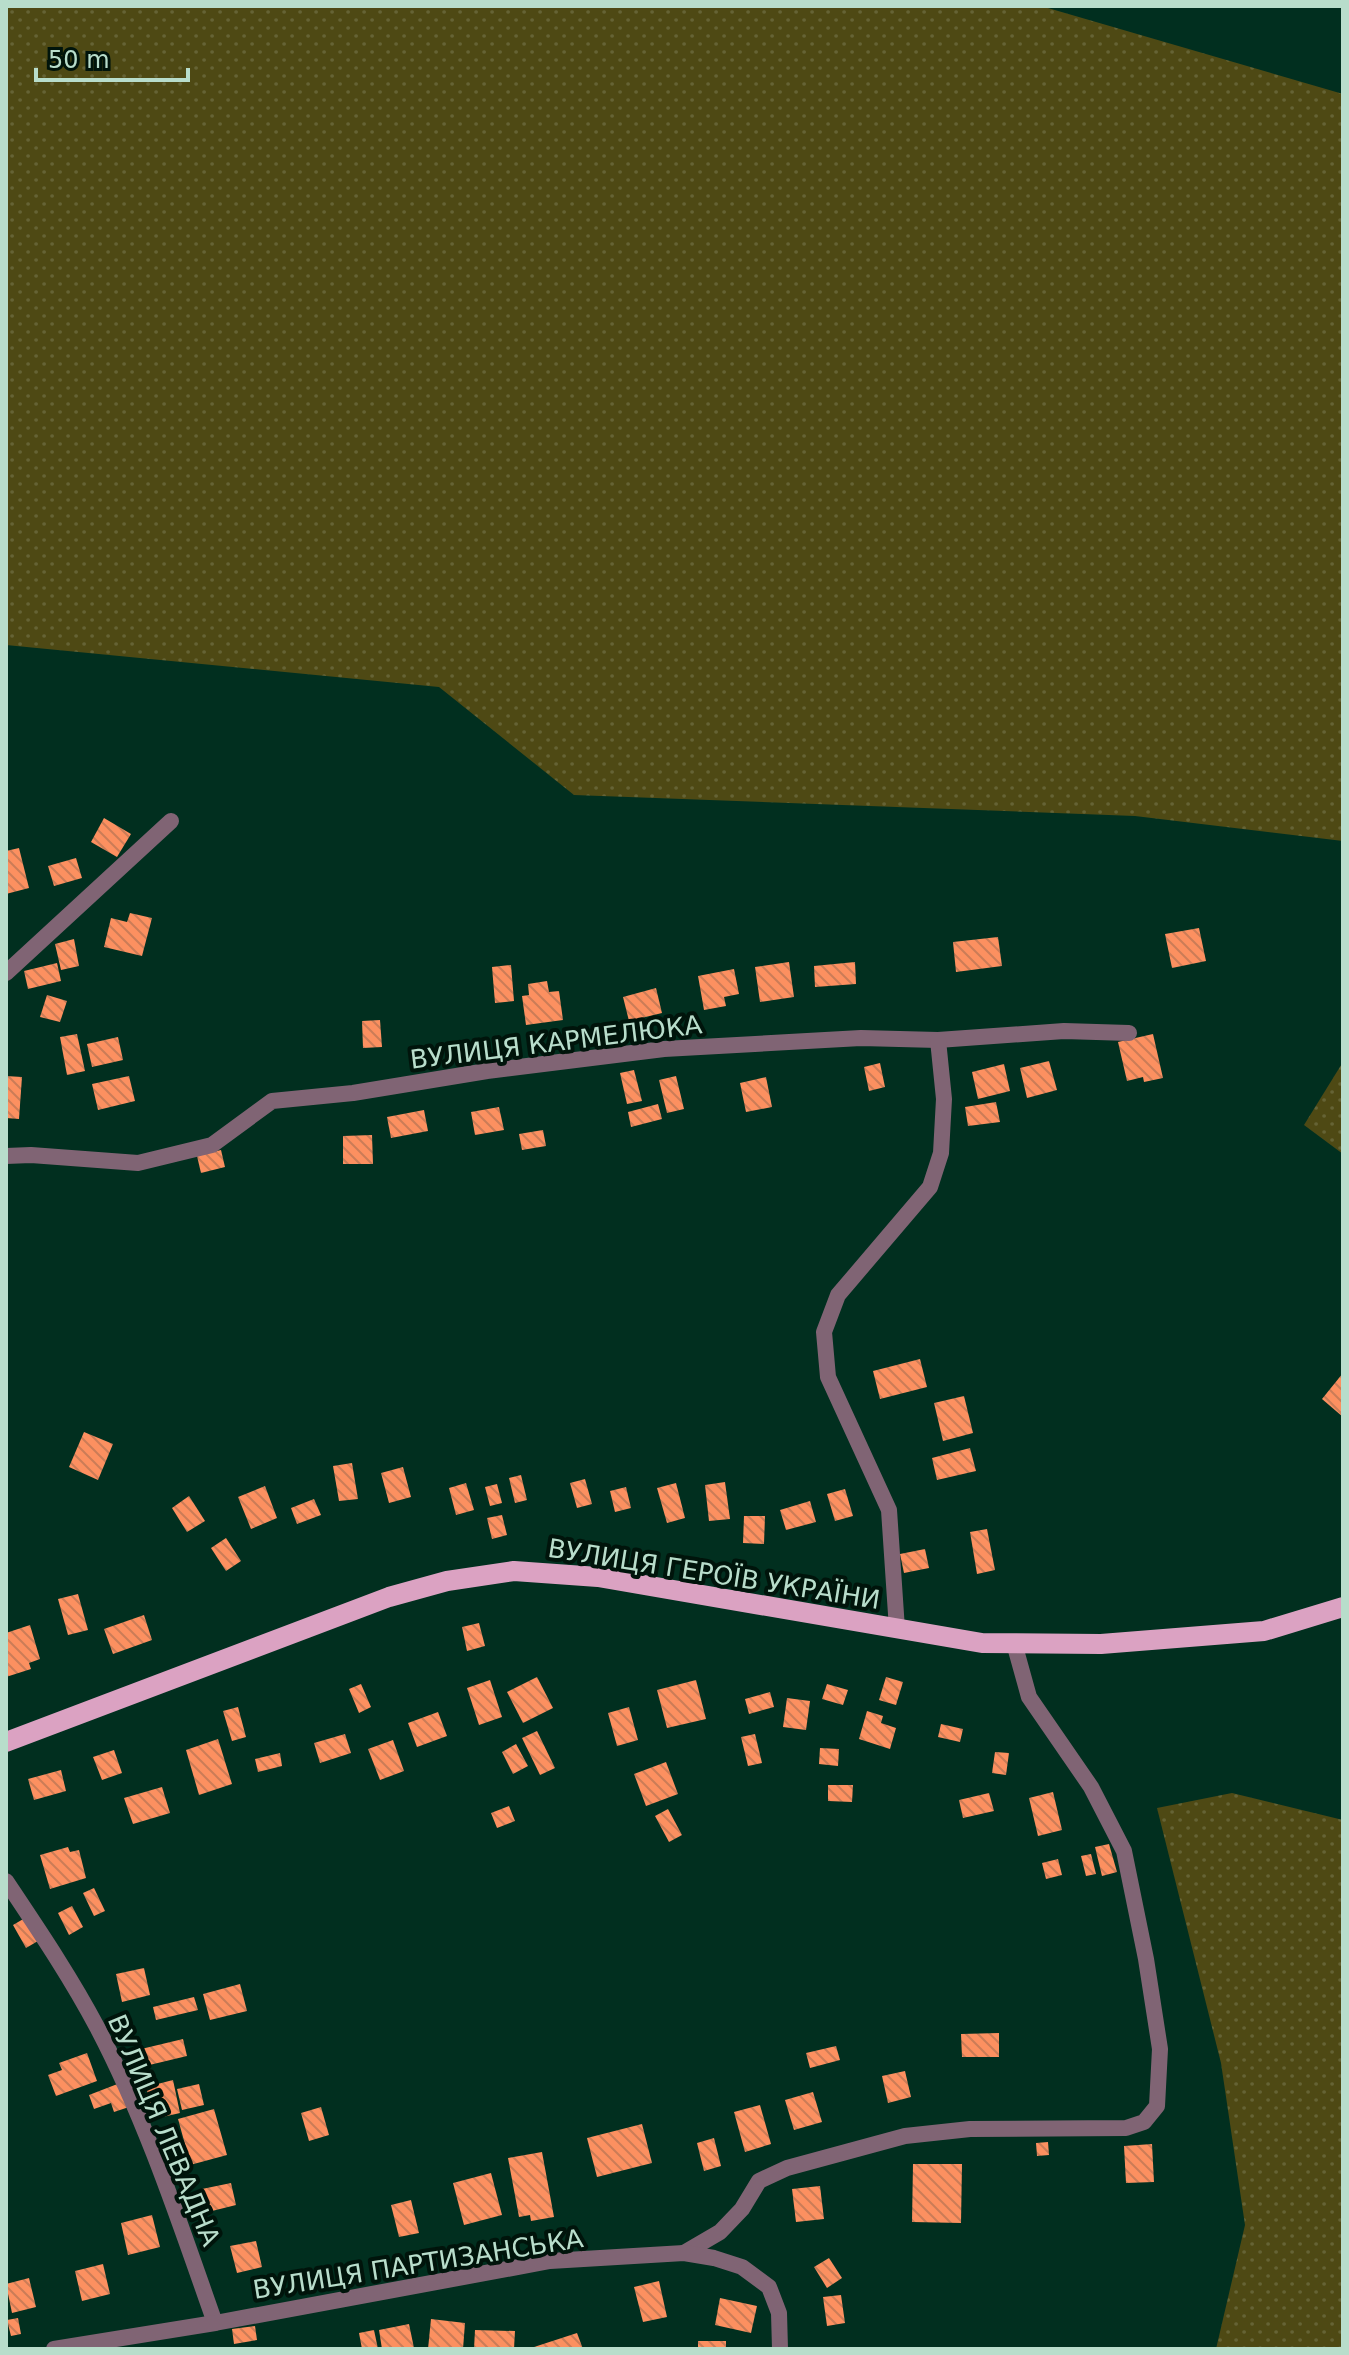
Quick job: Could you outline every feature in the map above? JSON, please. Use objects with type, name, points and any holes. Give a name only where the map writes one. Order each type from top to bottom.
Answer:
[{"type":"main road","name":"ВУЛИЦЯ ГЕРОЇВ УКРАЇНИ","points":[[6,1742],[389,1597],[447,1581],[514,1571],[598,1577],[982,1643],[1101,1644],[1264,1631],[1343,1607]]},
{"type":"street","points":[[6,973],[171,821]]},
{"type":"street","name":"ВУЛИЦЯ КАРМЕЛЮКА","points":[[6,1156],[138,1163],[212,1145],[272,1101],[353,1093],[487,1071],[664,1049],[861,1038],[938,1040],[1064,1031],[1129,1033]]},
{"type":"street","points":[[897,1629],[889,1510],[828,1377],[824,1332],[838,1295],[930,1187],[941,1153],[944,1099],[938,1040]]},
{"type":"street","points":[[684,2253],[720,2232],[742,2209],[759,2181],[787,2168],[905,2136],[970,2129],[1126,2128],[1144,2122],[1157,2106],[1160,2049],[1124,1851],[1091,1787],[1029,1697],[1014,1643]]},
{"type":"street","name":"ВУЛИЦЯ ЛЕВАДНА","points":[[6,1881],[56,1955],[98,2028],[139,2119],[215,2323]]},
{"type":"street","name":"ВУЛИЦЯ ПАРТИЗАНСЬКА","points":[[54,2349],[215,2323],[550,2261],[684,2253],[742,2267],[769,2287],[779,2313],[780,2349]]},
{"type":"shaded area","points":[[6,6],[1041,6],[1343,94],[1343,841],[1135,816],[574,795],[439,687],[6,645]]},
{"type":"shaded area","points":[[1343,1062],[1343,1154],[1304,1125]]},
{"type":"shaded area","points":[[1232,1793],[1343,1820],[1343,2349],[1216,2349],[1245,2225],[1221,2063],[1157,1808]]},
{"type":"building","points":[[104,818],[131,834],[117,857],[91,842]]},
{"type":"building","points":[[19,848],[29,888],[6,894],[6,851]]},
{"type":"building","points":[[76,858],[82,878],[54,886],[48,866]]},
{"type":"building","points":[[130,913],[152,918],[142,956],[104,947],[111,918],[127,922]]},
{"type":"building","points":[[1199,928],[1206,961],[1172,968],[1165,934]]},
{"type":"building","points":[[998,937],[1002,966],[956,972],[953,942]]},
{"type":"building","points":[[74,939],[79,966],[61,970],[55,944]]},
{"type":"building","points":[[789,962],[794,997],[760,1002],[755,967]]},
{"type":"building","points":[[855,962],[856,984],[815,987],[814,966]]},
{"type":"building","points":[[57,963],[61,981],[28,989],[24,971]]},
{"type":"building","points":[[511,965],[514,1001],[495,1003],[492,967]]},
{"type":"building","points":[[734,969],[739,994],[724,997],[726,1006],[704,1010],[698,976]]},
{"type":"building","points":[[547,981],[549,992],[559,991],[563,1020],[526,1025],[522,996],[529,995],[528,984]]},
{"type":"building","points":[[656,988],[662,1013],[629,1021],[623,997]]},
{"type":"building","points":[[47,995],[67,1001],[60,1022],[40,1017]]},
{"type":"building","points":[[380,1020],[382,1047],[363,1048],[362,1021]]},
{"type":"building","points":[[77,1034],[85,1071],[67,1075],[60,1037]]},
{"type":"building","points":[[1153,1034],[1163,1078],[1144,1082],[1143,1077],[1127,1081],[1118,1042]]},
{"type":"building","points":[[118,1037],[123,1060],[92,1067],[87,1044]]},
{"type":"building","points":[[1049,1061],[1057,1090],[1027,1098],[1020,1068]]},
{"type":"building","points":[[880,1063],[885,1087],[869,1091],[864,1067]]},
{"type":"building","points":[[1004,1064],[1010,1091],[978,1099],[972,1072]]},
{"type":"building","points":[[634,1070],[642,1101],[627,1104],[620,1073]]},
{"type":"building","points":[[6,1076],[22,1077],[19,1119],[6,1118]]},
{"type":"building","points":[[129,1076],[135,1101],[98,1110],[92,1084]]},
{"type":"building","points":[[676,1076],[684,1109],[667,1113],[659,1080]]},
{"type":"building","points":[[766,1077],[772,1107],[746,1112],[740,1083]]},
{"type":"building","points":[[996,1102],[1000,1122],[968,1126],[965,1107]]},
{"type":"building","points":[[658,1104],[662,1119],[631,1127],[628,1112]]},
{"type":"building","points":[[499,1107],[504,1130],[475,1135],[471,1112]]},
{"type":"building","points":[[424,1110],[428,1131],[391,1138],[387,1117]]},
{"type":"building","points":[[543,1130],[546,1146],[522,1150],[519,1134]]},
{"type":"building","points":[[372,1135],[373,1164],[343,1164],[343,1136]]},
{"type":"building","points":[[221,1150],[225,1167],[201,1173],[197,1156]]},
{"type":"building","points":[[920,1359],[927,1387],[880,1399],[873,1371]]},
{"type":"building","points":[[1343,1373],[1343,1417],[1322,1399]]},
{"type":"building","points":[[964,1396],[973,1433],[943,1441],[934,1403]]},
{"type":"building","points":[[84,1432],[113,1444],[98,1480],[69,1467]]},
{"type":"building","points":[[970,1448],[976,1471],[937,1480],[932,1458]]},
{"type":"building","points":[[352,1463],[358,1499],[339,1501],[333,1466]]},
{"type":"building","points":[[403,1467],[411,1497],[389,1503],[381,1473]]},
{"type":"building","points":[[521,1475],[527,1500],[515,1503],[509,1478]]},
{"type":"building","points":[[585,1479],[592,1504],[577,1508],[570,1483]]},
{"type":"building","points":[[725,1482],[730,1519],[709,1521],[705,1485]]},
{"type":"building","points":[[466,1483],[474,1510],[456,1515],[449,1488]]},
{"type":"building","points":[[676,1483],[685,1518],[667,1523],[657,1488]]},
{"type":"building","points":[[497,1484],[502,1503],[490,1506],[485,1487]]},
{"type":"building","points":[[265,1486],[277,1518],[251,1529],[238,1497]]},
{"type":"building","points":[[626,1487],[631,1508],[615,1512],[610,1491]]},
{"type":"building","points":[[845,1489],[853,1516],[835,1521],[827,1494]]},
{"type":"building","points":[[189,1496],[205,1521],[187,1532],[172,1508]]},
{"type":"building","points":[[314,1499],[321,1515],[297,1524],[291,1508]]},
{"type":"building","points":[[810,1501],[816,1522],[786,1530],[780,1510]]},
{"type":"building","points":[[502,1515],[507,1535],[492,1539],[487,1518]]},
{"type":"building","points":[[744,1516],[765,1516],[764,1544],[743,1543]]},
{"type":"building","points":[[987,1529],[995,1570],[977,1574],[970,1532]]},
{"type":"building","points":[[226,1538],[241,1561],[226,1571],[211,1548]]},
{"type":"building","points":[[925,1549],[929,1568],[904,1573],[900,1554]]},
{"type":"building","points":[[78,1594],[88,1630],[68,1635],[58,1599]]},
{"type":"building","points":[[144,1615],[152,1640],[113,1654],[104,1629]]},
{"type":"building","points":[[479,1623],[485,1646],[467,1651],[462,1627]]},
{"type":"building","points":[[30,1625],[40,1659],[29,1663],[31,1669],[6,1677],[6,1633]]},
{"type":"building","points":[[537,1677],[553,1708],[523,1723],[507,1692]]},
{"type":"building","points":[[886,1677],[903,1682],[896,1705],[879,1700]]},
{"type":"building","points":[[490,1680],[502,1717],[479,1725],[467,1688]]},
{"type":"building","points":[[696,1680],[706,1719],[667,1728],[657,1690]]},
{"type":"building","points":[[361,1684],[371,1707],[359,1713],[349,1689]]},
{"type":"building","points":[[827,1684],[848,1690],[843,1705],[822,1699]]},
{"type":"building","points":[[770,1692],[774,1707],[749,1714],[745,1699]]},
{"type":"building","points":[[787,1698],[810,1701],[806,1730],[783,1727]]},
{"type":"building","points":[[238,1707],[246,1737],[232,1741],[223,1711]]},
{"type":"building","points":[[629,1707],[638,1740],[617,1746],[608,1713]]},
{"type":"building","points":[[867,1711],[883,1716],[881,1723],[896,1728],[890,1749],[859,1739]]},
{"type":"building","points":[[438,1712],[447,1736],[417,1747],[408,1723]]},
{"type":"building","points":[[941,1724],[963,1729],[960,1742],[938,1737]]},
{"type":"building","points":[[537,1731],[555,1768],[540,1775],[522,1738]]},
{"type":"building","points":[[345,1734],[351,1753],[320,1763],[314,1743]]},
{"type":"building","points":[[755,1734],[762,1763],[748,1766],[741,1737]]},
{"type":"building","points":[[218,1739],[232,1784],[199,1795],[186,1750]]},
{"type":"building","points":[[393,1740],[404,1771],[380,1780],[368,1749]]},
{"type":"building","points":[[516,1744],[528,1766],[513,1774],[502,1752]]},
{"type":"building","points":[[820,1748],[839,1749],[838,1766],[819,1764]]},
{"type":"building","points":[[114,1750],[122,1773],[102,1780],[93,1757]]},
{"type":"building","points":[[995,1752],[1009,1753],[1006,1775],[992,1773]]},
{"type":"building","points":[[280,1753],[282,1766],[258,1772],[255,1759]]},
{"type":"building","points":[[666,1762],[678,1794],[646,1806],[634,1774]]},
{"type":"building","points":[[61,1770],[66,1791],[34,1800],[28,1779]]},
{"type":"building","points":[[828,1785],[853,1785],[852,1802],[828,1801]]},
{"type":"building","points":[[162,1787],[170,1813],[133,1824],[124,1798]]},
{"type":"building","points":[[1053,1792],[1062,1830],[1038,1836],[1029,1798]]},
{"type":"building","points":[[989,1793],[994,1811],[963,1818],[959,1800]]},
{"type":"building","points":[[509,1806],[515,1821],[497,1828],[491,1813]]},
{"type":"building","points":[[668,1809],[682,1835],[669,1842],[655,1816]]},
{"type":"building","points":[[1109,1844],[1117,1872],[1102,1876],[1095,1847]]},
{"type":"building","points":[[68,1847],[70,1852],[79,1850],[86,1878],[50,1889],[40,1855]]},
{"type":"building","points":[[1091,1854],[1096,1874],[1086,1876],[1081,1856]]},
{"type":"building","points":[[1058,1859],[1062,1875],[1046,1879],[1042,1863]]},
{"type":"building","points":[[94,1888],[105,1911],[94,1916],[83,1893]]},
{"type":"building","points":[[72,1906],[83,1927],[69,1935],[58,1913]]},
{"type":"building","points":[[25,1918],[38,1941],[26,1948],[13,1925]]},
{"type":"building","points":[[144,1968],[150,1995],[122,2002],[116,1974]]},
{"type":"building","points":[[240,1984],[247,2011],[210,2020],[203,1994]]},
{"type":"building","points":[[194,1997],[198,2010],[156,2020],[153,2007]]},
{"type":"building","points":[[999,2033],[999,2057],[962,2057],[961,2034]]},
{"type":"building","points":[[183,2039],[187,2056],[141,2067],[137,2050]]},
{"type":"building","points":[[836,2046],[840,2060],[810,2068],[806,2053]]},
{"type":"building","points":[[87,2053],[97,2081],[56,2096],[48,2075],[62,2070],[59,2063]]},
{"type":"building","points":[[905,2071],[911,2097],[888,2103],[882,2076]]},
{"type":"building","points":[[173,2080],[180,2113],[154,2119],[146,2087]]},
{"type":"building","points":[[120,2083],[129,2107],[114,2112],[111,2103],[94,2109],[89,2095]]},
{"type":"building","points":[[199,2084],[204,2105],[182,2110],[177,2089]]},
{"type":"building","points":[[813,2092],[822,2122],[794,2130],[785,2100]]},
{"type":"building","points":[[760,2105],[771,2144],[745,2152],[734,2112]]},
{"type":"building","points":[[321,2107],[329,2135],[309,2141],[301,2113]]},
{"type":"building","points":[[214,2109],[227,2155],[179,2168],[174,2151],[186,2148],[178,2119]]},
{"type":"building","points":[[642,2124],[652,2163],[597,2177],[587,2138]]},
{"type":"building","points":[[714,2138],[721,2166],[704,2171],[697,2143]]},
{"type":"building","points":[[1048,2142],[1049,2155],[1037,2156],[1036,2143]]},
{"type":"building","points":[[1152,2144],[1154,2182],[1126,2183],[1124,2146]]},
{"type":"building","points":[[542,2152],[554,2217],[531,2221],[530,2215],[519,2217],[508,2158]]},
{"type":"building","points":[[913,2164],[962,2164],[961,2223],[912,2222]]},
{"type":"building","points":[[491,2173],[502,2215],[464,2225],[453,2183]]},
{"type":"building","points":[[231,2183],[236,2205],[208,2212],[202,2189]]},
{"type":"building","points":[[820,2186],[824,2219],[796,2222],[792,2189]]},
{"type":"building","points":[[411,2200],[419,2233],[399,2237],[391,2205]]},
{"type":"building","points":[[152,2215],[160,2247],[128,2255],[121,2223]]},
{"type":"building","points":[[256,2241],[262,2267],[237,2273],[230,2246]]},
{"type":"building","points":[[829,2258],[842,2278],[827,2288],[814,2267]]},
{"type":"building","points":[[103,2264],[110,2294],[82,2301],[75,2271]]},
{"type":"building","points":[[29,2278],[36,2307],[12,2313],[6,2284]]},
{"type":"building","points":[[659,2281],[667,2317],[643,2322],[634,2287]]},
{"type":"building","points":[[841,2295],[845,2323],[827,2326],[823,2297]]},
{"type":"building","points":[[720,2298],[757,2306],[751,2333],[715,2325]]},
{"type":"building","points":[[18,2318],[21,2334],[11,2336],[7,2320]]},
{"type":"building","points":[[431,2319],[465,2323],[463,2349],[428,2349]]},
{"type":"building","points":[[409,2324],[414,2348],[382,2349],[379,2330]]},
{"type":"building","points":[[255,2326],[257,2340],[234,2344],[232,2329]]},
{"type":"building","points":[[374,2330],[378,2349],[362,2349],[359,2333]]},
{"type":"building","points":[[475,2330],[515,2331],[514,2349],[474,2349]]},
{"type":"building","points":[[577,2333],[583,2349],[531,2349],[531,2348]]},
{"type":"building","points":[[698,2341],[726,2341],[726,2349],[698,2349]]}]
